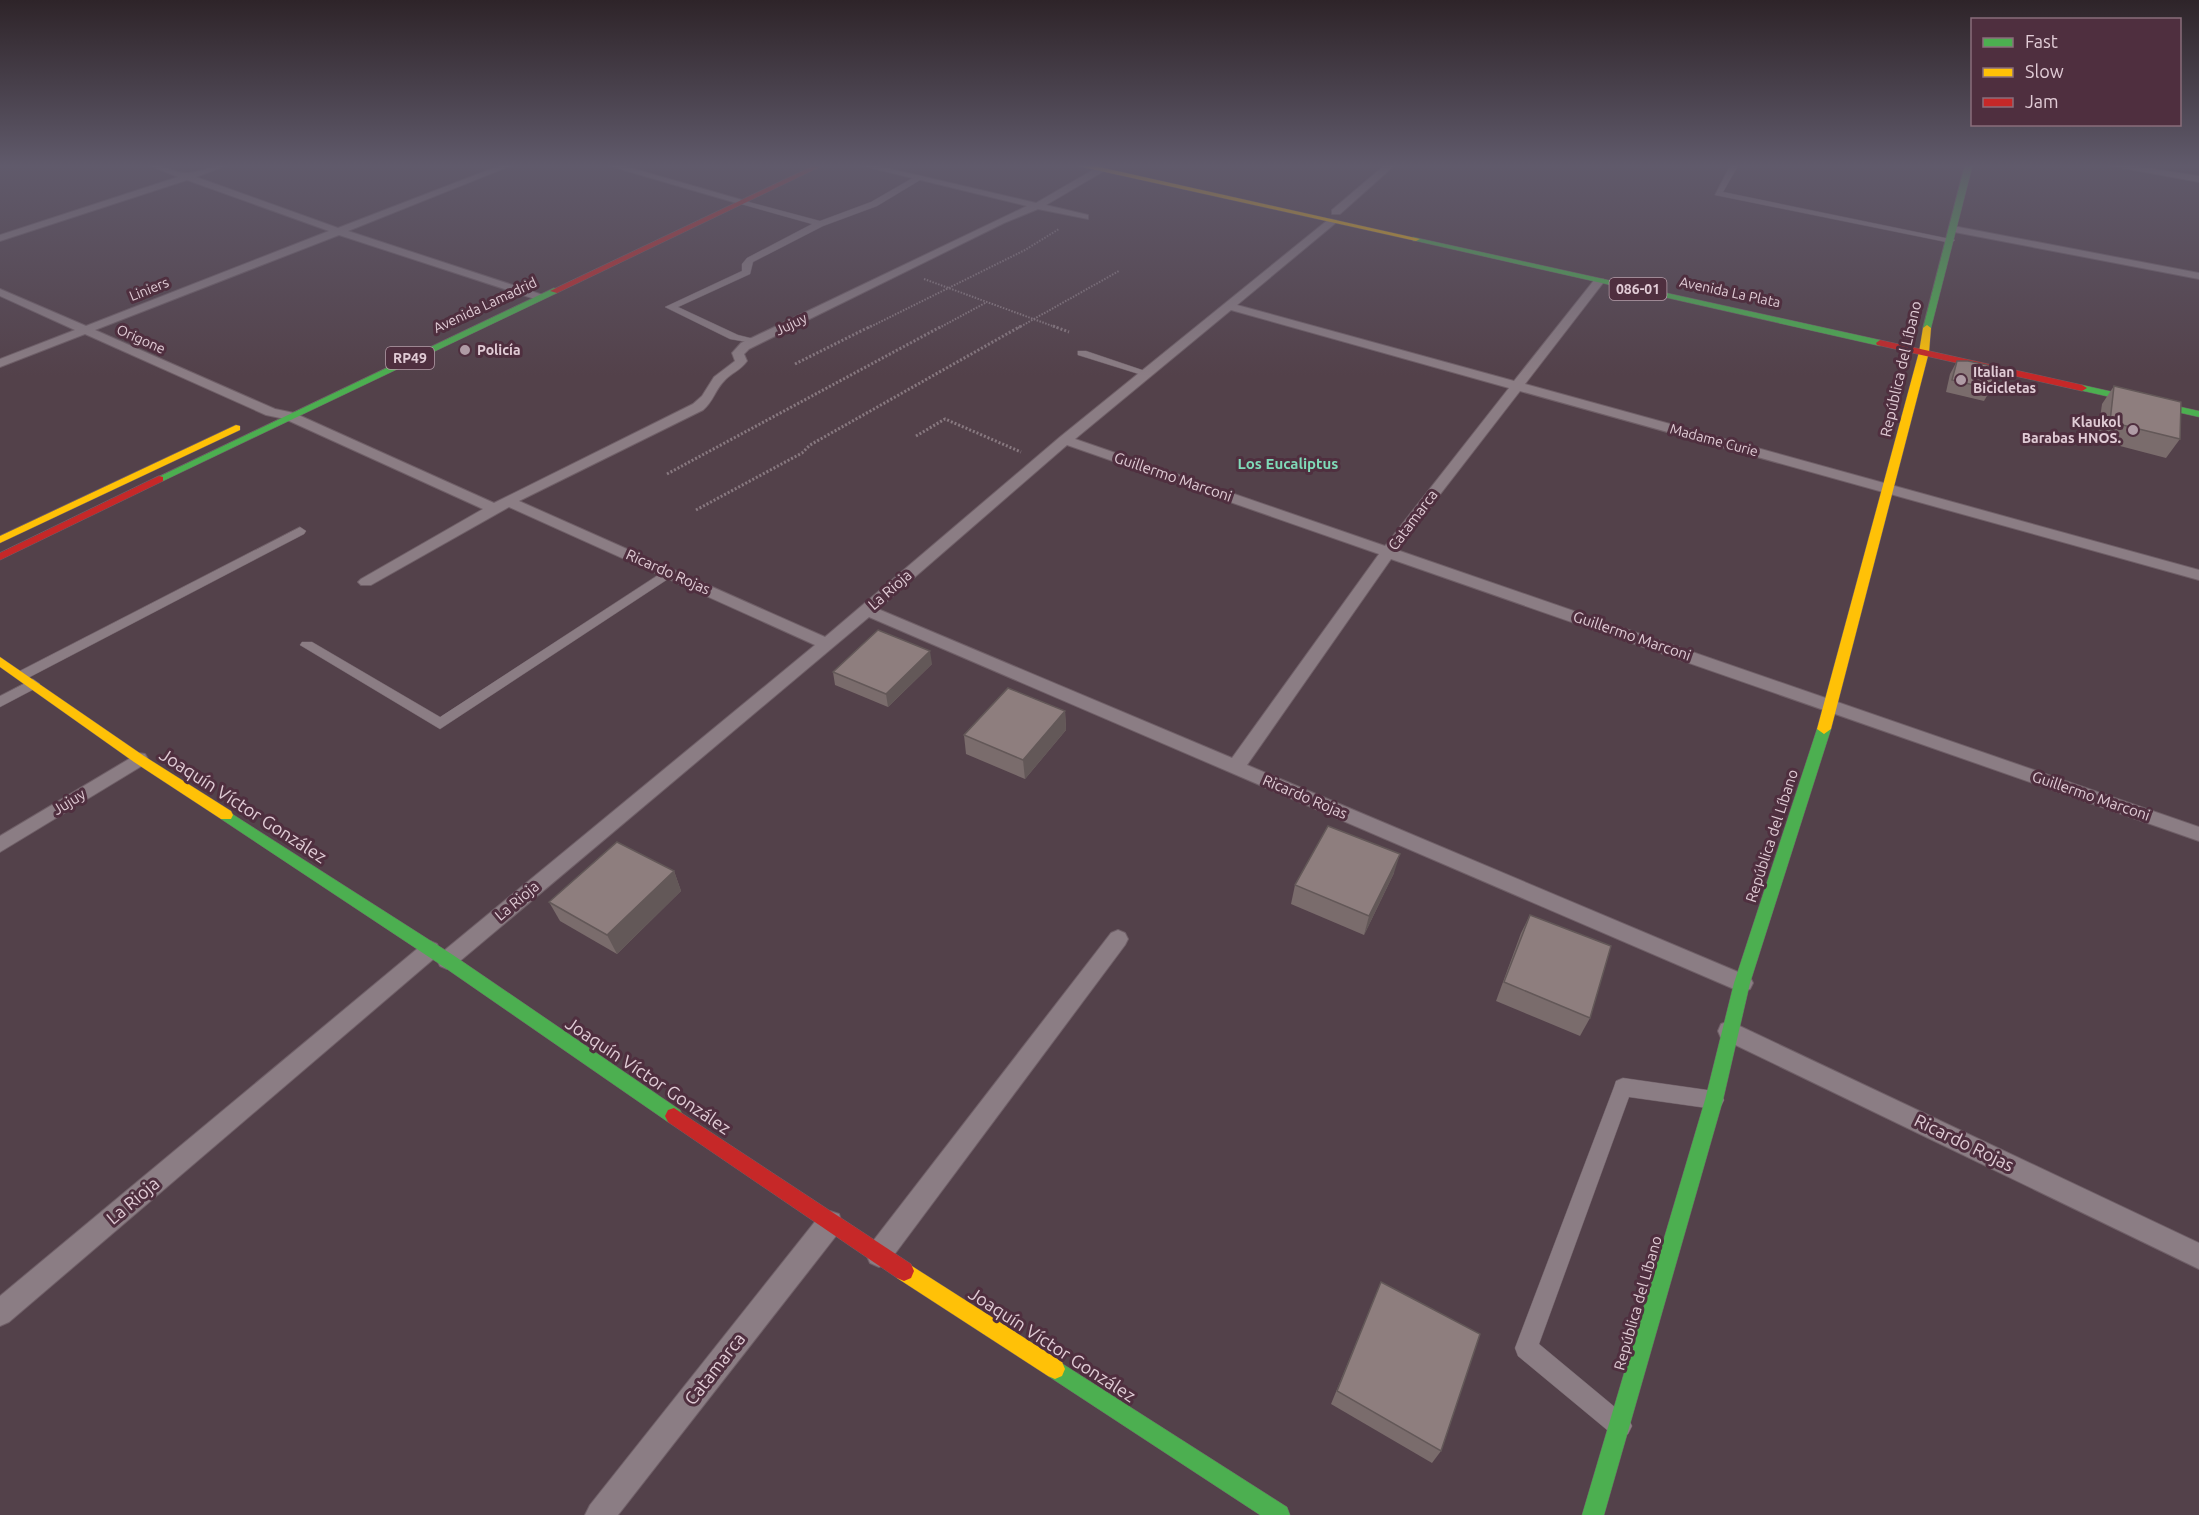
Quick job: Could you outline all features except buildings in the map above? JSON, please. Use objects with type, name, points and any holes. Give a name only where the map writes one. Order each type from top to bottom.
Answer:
[{"type":"main road","name":"Avenida Lamadrid","points":[[0,540],[525,293],[658,235]]},
{"type":"main road","name":"Avenida Lamadrid","points":[[0,557],[666,235]]},
{"type":"main road","name":"Avenida La Plata","points":[[1411,235],[1599,281],[2199,404]]},
{"type":"main road","name":"Avenida La Plata","points":[[1419,235],[1924,347],[2199,414]]},
{"type":"main road","name":"República del Líbano","points":[[1593,1515],[1714,1100],[1742,983],[1832,706],[1952,235]]},
{"type":"main road","name":"Joaquín Víctor González","points":[[0,662],[139,759],[439,955],[830,1222],[1279,1515]]},
{"type":"street","name":"Liniers","points":[[0,363],[329,235]]},
{"type":"street","points":[[349,235],[539,297]]},
{"type":"street","name":"Jujuy","points":[[501,505],[698,407],[712,395],[717,381],[741,361],[738,352],[754,342],[976,235]]},
{"type":"street","name":"La Rioja","points":[[0,1313],[439,955],[827,644],[1041,460],[1313,235]]},
{"type":"street","points":[[1956,235],[2199,276]]},
{"type":"street","name":"Catamarca","points":[[1236,767],[1389,551],[1599,281]]},
{"type":"street","name":"Origone","points":[[0,292],[271,412]]},
{"type":"street","name":"Madame Curie","points":[[1228,306],[1889,487],[2199,575]]},
{"type":"street","name":"Ricardo Rojas","points":[[271,412],[289,416],[501,505],[669,572],[827,644]]},
{"type":"street","name":"Guillermo Marconi","points":[[1065,440],[2199,834]]},
{"type":"street","points":[[366,582],[501,505]]},
{"type":"street","name":"Ricardo Rojas","points":[[867,610],[1742,983]]},
{"type":"street","name":"Jujuy","points":[[0,845],[139,759]]},
{"type":"street","points":[[879,1254],[1118,939]]},
{"type":"street","name":"Ricardo Rojas","points":[[1729,1031],[2199,1256]]},
{"type":"street","name":"Catamarca","points":[[600,1515],[830,1222]]},
{"type":"lane","points":[[754,342],[734,337],[670,307],[747,272],[747,264],[750,260],[799,235]]},
{"type":"lane","points":[[1083,353],[1146,373]]},
{"type":"lane","points":[[0,702],[27,680],[300,531]]},
{"type":"lane","points":[[307,645],[440,724],[669,572]]},
{"type":"lane","points":[[1620,1426],[1526,1348],[1623,1087],[1714,1100]]},
{"type":"path","points":[[795,364],[1024,250],[1050,235]]},
{"type":"path","points":[[901,270],[1069,332]]},
{"type":"path","points":[[696,510],[802,453],[810,445],[1119,271]]},
{"type":"path","points":[[667,474],[987,302]]},
{"type":"path","points":[[916,436],[945,419],[1041,460]]},
{"type":"traffic: fast","points":[[1927,328],[1951,235]]},
{"type":"traffic: fast","points":[[1416,239],[1880,343]]},
{"type":"traffic: fast","points":[[159,479],[554,291]]},
{"type":"traffic: fast","points":[[2082,388],[2199,414]]},
{"type":"traffic: fast","points":[[1593,1515],[1714,1100],[1742,983],[1824,729]]},
{"type":"traffic: fast","points":[[226,815],[447,960],[674,1116]]},
{"type":"traffic: fast","points":[[1055,1369],[1279,1515]]},
{"type":"traffic: slow","points":[[1397,235],[1416,239]]},
{"type":"traffic: slow","points":[[1824,729],[1924,352],[1927,328]]},
{"type":"traffic: slow","points":[[0,540],[236,428]]},
{"type":"traffic: slow","points":[[0,661],[139,759],[226,815]]},
{"type":"traffic: slow","points":[[904,1271],[1055,1369]]},
{"type":"traffic: jam","points":[[554,291],[673,235]]},
{"type":"traffic: jam","points":[[1880,343],[2082,388]]},
{"type":"traffic: jam","points":[[0,557],[159,479]]},
{"type":"traffic: jam","points":[[674,1116],[904,1271]]},
{"type":"place","name":"Policía","points":[[465,350]]},
{"type":"place","name":"Italian Bicicletas","points":[[1961,380]]},
{"type":"place","name":"Klaukol Barabas HNOS.","points":[[2133,430]]},
{"type":"district","name":"Los Eucaliptus","points":[[1288,464]]}]
